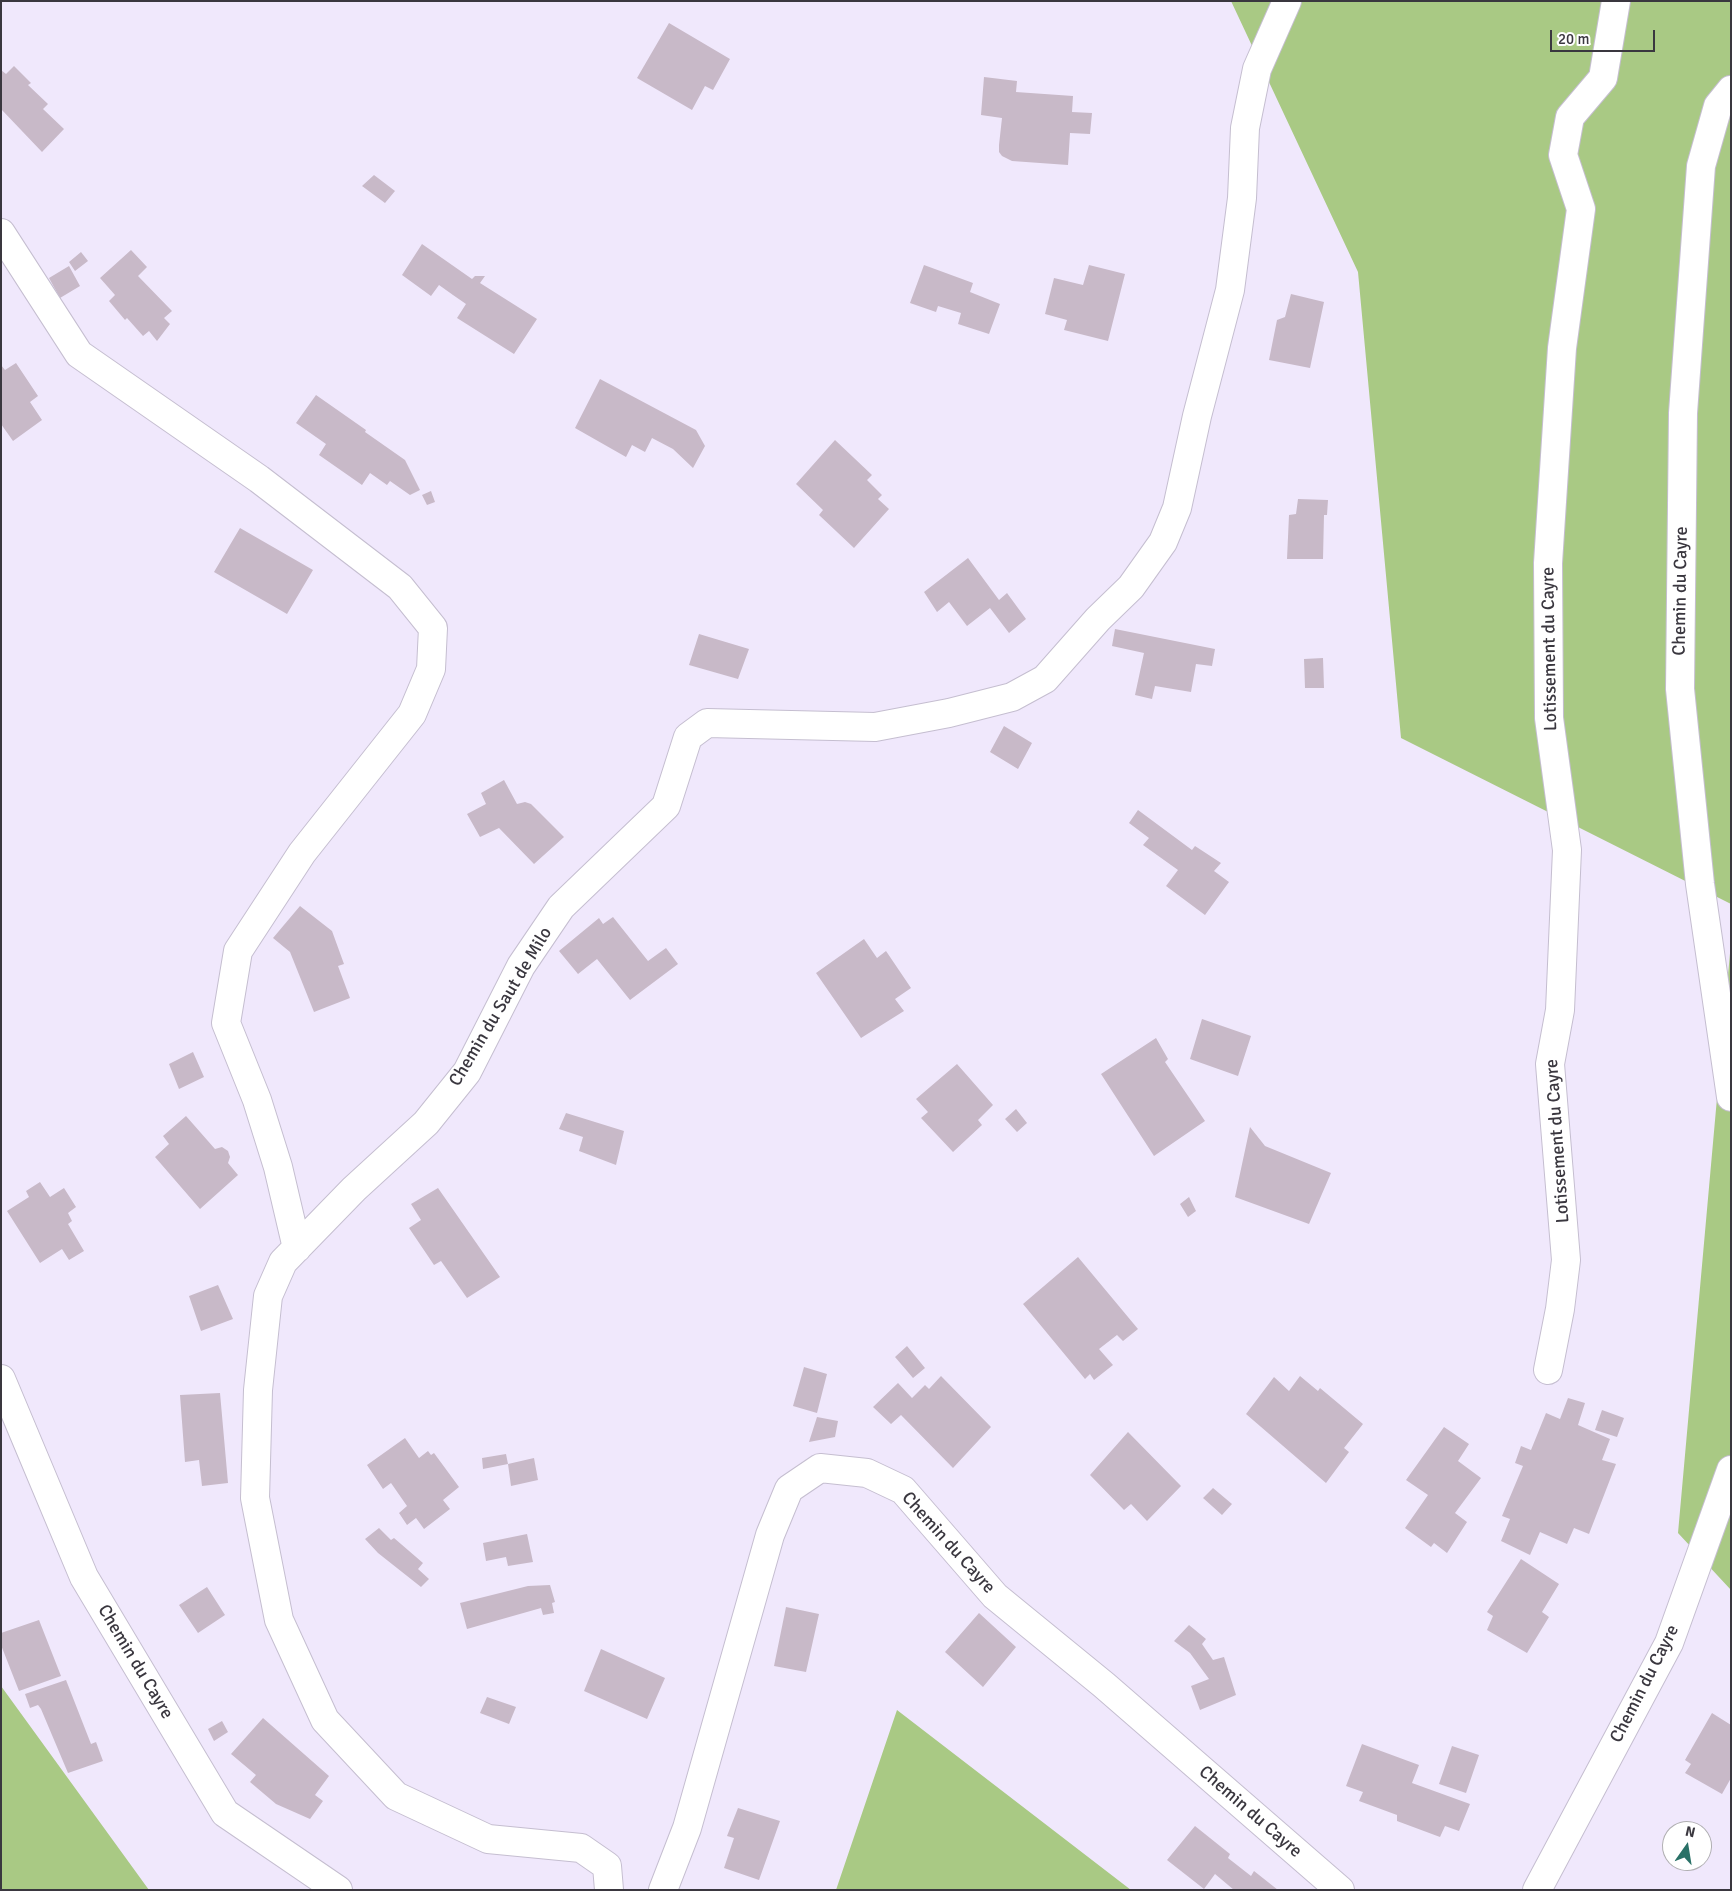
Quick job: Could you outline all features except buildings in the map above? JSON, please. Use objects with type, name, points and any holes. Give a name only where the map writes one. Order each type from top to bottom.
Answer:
[{"type":"street","name":"Chemin du Saut de Milo","points":[[609,1890],[608,1866],[581,1848],[488,1839],[396,1796],[325,1720],[279,1620],[255,1498],[258,1390],[268,1296],[283,1262],[354,1189],[426,1123],[466,1072],[521,966],[561,907],[666,806],[688,737],[707,723],[875,728],[949,714],[1012,697],[1045,679],[1098,619],[1131,587],[1163,542],[1177,508],[1197,416],[1230,290],[1242,198],[1245,128],[1257,69],[1286,1]]},
{"type":"street","name":"Lotissement du Cayre","points":[[1548,1370],[1560,1309],[1566,1260],[1550,1064],[1560,1010],[1567,850],[1548,718],[1548,563],[1562,348],[1580,209],[1563,155],[1570,117],[1602,78],[1616,1]]},
{"type":"street","name":"Chemin du Cayre","points":[[1731,90],[1718,106],[1701,166],[1682,413],[1680,690],[1700,884],[1731,1097]]},
{"type":"street","points":[[1,233],[79,354],[259,479],[400,587],[433,628],[431,669],[412,714],[302,853],[238,951],[226,1023],[258,1100],[278,1167],[297,1248]]},
{"type":"street","name":"Chemin du Cayre","points":[[1,1379],[84,1577],[224,1812],[338,1890]]},
{"type":"street","name":"Chemin du Cayre","points":[[663,1890],[687,1828],[770,1535],[789,1489],[820,1468],[867,1473],[903,1490],[995,1596],[1104,1685],[1340,1890]]},
{"type":"street","name":"Chemin du Cayre","points":[[1537,1890],[1669,1643],[1731,1470]]},
{"type":"green space","points":[[1231,1],[1731,1],[1731,904],[1401,738],[1358,272]]},
{"type":"green space","points":[[1731,942],[1731,1590],[1678,1533]]},
{"type":"green space","points":[[1,1686],[149,1890],[1,1890]]},
{"type":"green space","points":[[897,1710],[1131,1890],[836,1890]]}]
